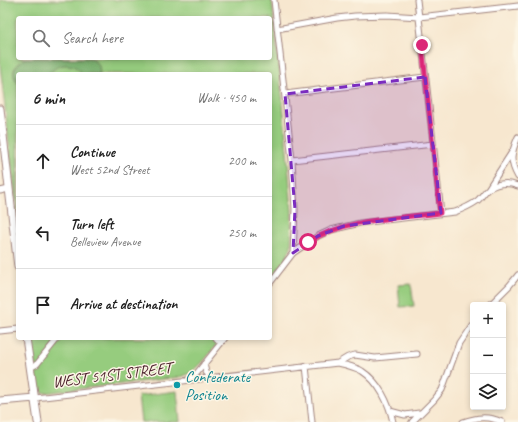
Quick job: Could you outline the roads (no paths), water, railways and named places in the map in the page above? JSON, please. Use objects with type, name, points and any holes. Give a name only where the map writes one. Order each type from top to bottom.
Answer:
[{"type":"main road","points":[[0,109],[9,189],[14,203],[16,235]]},
{"type":"main road","points":[[26,340],[38,422]]},
{"type":"main road","name":"WEST 51ST STREET","points":[[0,401],[35,398]]},
{"type":"street","points":[[274,0],[292,160],[295,209],[293,253]]},
{"type":"street","points":[[417,0],[440,213]]},
{"type":"street","points":[[277,29],[355,16],[387,15],[419,17],[518,6]]},
{"type":"street","points":[[285,94],[426,77]]},
{"type":"street","points":[[272,280],[293,253],[318,236],[344,226],[455,212],[468,207],[478,200],[487,190],[512,152],[518,137]]},
{"type":"street","points":[[292,160],[433,144]]},
{"type":"street","points":[[512,152],[513,164],[518,177]]},
{"type":"street","points":[[487,190],[499,184],[518,186]]},
{"type":"street","points":[[0,192],[9,189]]},
{"type":"street","points":[[493,302],[510,286],[518,275]]},
{"type":"street","points":[[412,422],[442,390],[459,344],[470,327]]},
{"type":"street","points":[[0,331],[16,329]]},
{"type":"street","points":[[30,368],[37,364],[56,340]]},
{"type":"street","points":[[218,340],[221,343]]},
{"type":"street","points":[[188,380],[197,373],[223,340]]},
{"type":"street","name":"WEST 51ST STREET","points":[[35,398],[338,363],[355,355],[375,358],[417,354]]},
{"type":"street","points":[[338,363],[355,367],[371,378],[377,385],[390,410],[393,422]]},
{"type":"street","points":[[204,364],[206,372],[210,377]]},
{"type":"street","points":[[306,366],[312,422]]},
{"type":"street","points":[[390,410],[405,415],[420,413]]},
{"type":"street","points":[[463,422],[480,417],[502,422]]},
{"type":"place","name":"Confederate Position","points":[[177,385]]}]
